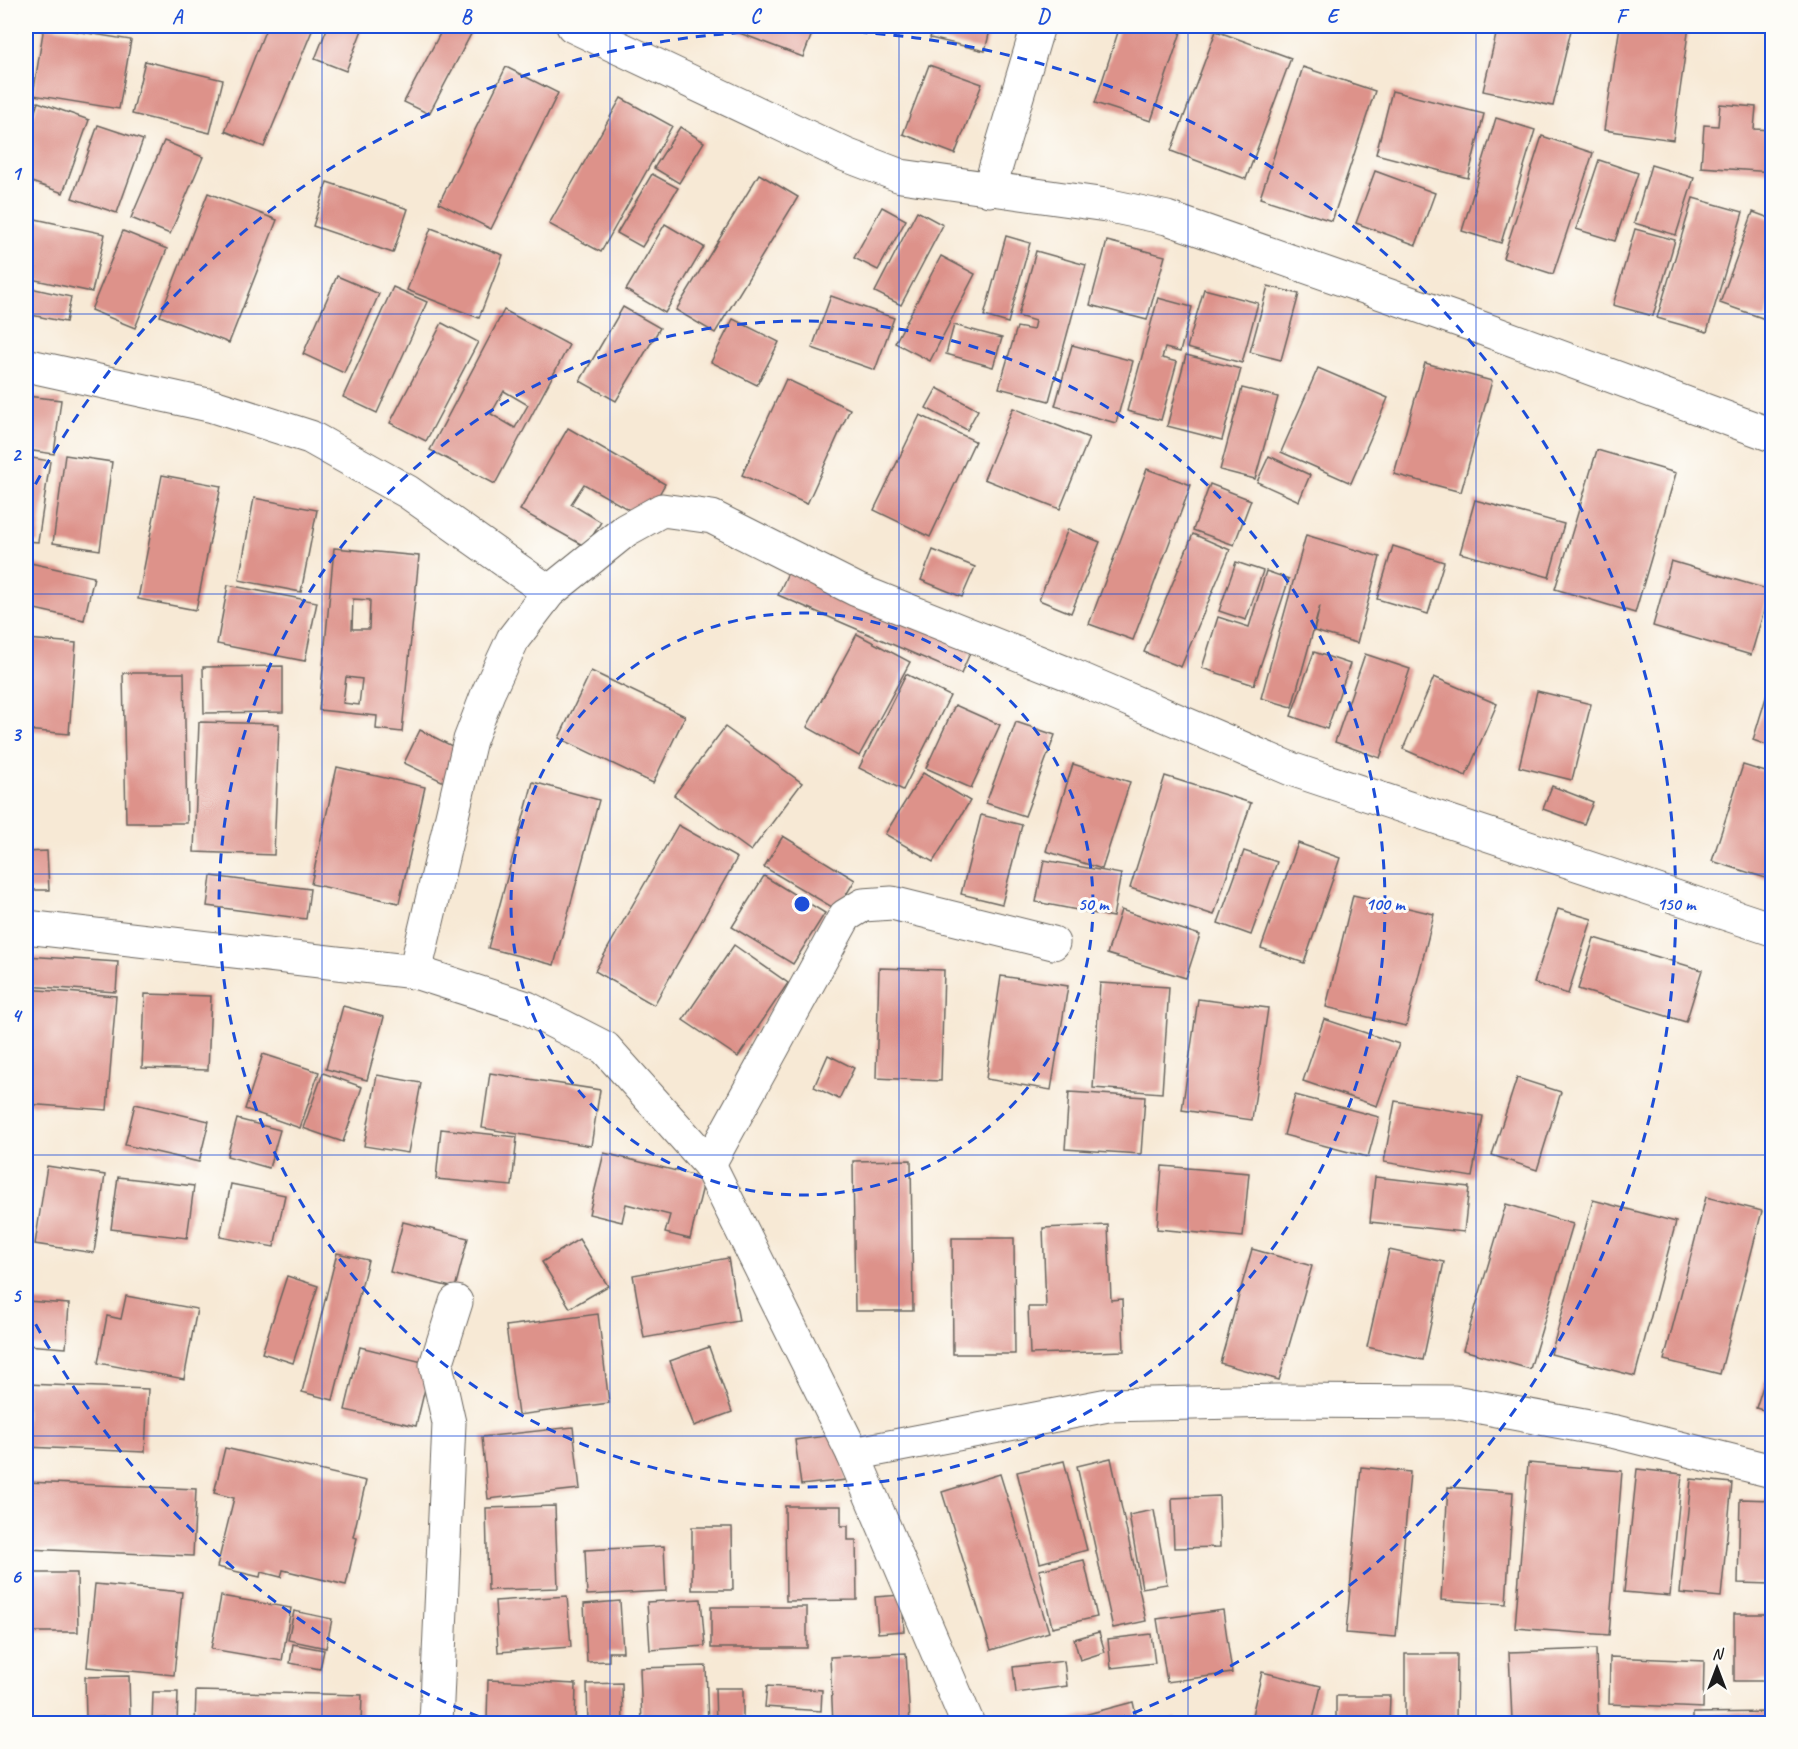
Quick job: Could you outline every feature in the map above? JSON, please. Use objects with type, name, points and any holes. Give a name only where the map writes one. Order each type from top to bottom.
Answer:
[{"type":"street","points":[[573,26],[846,155],[901,176],[1106,205],[1167,218],[1473,325],[1773,435]]},
{"type":"street","points":[[989,190],[1038,26]]},
{"type":"street","points":[[26,365],[213,406],[310,437],[408,492],[549,592]]},
{"type":"street","points":[[415,972],[470,740],[488,693],[513,639],[549,592],[626,530],[662,510],[712,517],[857,590],[1071,675],[1291,769],[1773,929]]},
{"type":"street","points":[[709,1164],[845,916],[863,905],[892,903],[1053,943]]},
{"type":"street","points":[[26,927],[415,972],[527,1008],[605,1048],[709,1164],[853,1454],[968,1724]]},
{"type":"street","points":[[436,1724],[449,1423],[436,1365],[456,1302]]},
{"type":"street","points":[[853,1454],[1108,1405],[1278,1401],[1454,1402],[1616,1432],[1773,1471]]},
{"type":"building","points":[[44,26],[131,40],[119,109],[33,95]]},
{"type":"building","points":[[267,26],[314,26],[264,147],[225,131]]},
{"type":"building","points":[[328,26],[349,26],[362,30],[346,71],[315,59]]},
{"type":"building","points":[[444,26],[455,26],[471,34],[429,114],[404,102]]},
{"type":"building","points":[[721,26],[815,26],[803,57]]},
{"type":"building","points":[[933,26],[991,26],[985,51],[930,38]]},
{"type":"building","points":[[1120,26],[1183,26],[1151,121],[1095,103]]},
{"type":"building","points":[[1498,26],[1572,26],[1553,106],[1483,91]]},
{"type":"building","points":[[1620,26],[1689,26],[1673,140],[1604,130]]},
{"type":"building","points":[[1216,31],[1291,58],[1246,179],[1171,151]]},
{"type":"building","points":[[145,61],[223,80],[210,133],[132,114]]},
{"type":"building","points":[[929,65],[982,84],[955,154],[903,134]]},
{"type":"building","points":[[506,67],[558,93],[491,229],[439,203]]},
{"type":"building","points":[[1303,67],[1375,91],[1332,221],[1260,198]]},
{"type":"building","points":[[1392,91],[1484,114],[1468,178],[1376,154]]},
{"type":"building","points":[[621,98],[672,126],[601,252],[549,224]]},
{"type":"building","points":[[38,102],[89,120],[63,193],[26,180],[26,139]]},
{"type":"building","points":[[1720,104],[1756,107],[1754,129],[1772,130],[1772,172],[1701,167],[1704,125],[1718,126]]},
{"type":"building","points":[[1496,118],[1535,130],[1501,243],[1462,231]]},
{"type":"building","points":[[98,125],[143,140],[117,213],[72,198]]},
{"type":"building","points":[[680,127],[704,142],[679,183],[654,168]]},
{"type":"building","points":[[1542,136],[1593,153],[1553,274],[1503,258]]},
{"type":"building","points":[[164,141],[203,157],[170,234],[131,218]]},
{"type":"building","points":[[1599,160],[1638,173],[1615,241],[1576,229]]},
{"type":"building","points":[[1651,165],[1694,178],[1676,235],[1634,223]]},
{"type":"building","points":[[1375,171],[1435,193],[1416,245],[1356,223]]},
{"type":"building","points":[[652,174],[678,188],[642,247],[617,233]]},
{"type":"building","points":[[759,174],[798,197],[715,333],[676,310]]},
{"type":"building","points":[[327,182],[408,209],[393,253],[313,226]]},
{"type":"building","points":[[208,193],[277,220],[229,343],[160,316]]},
{"type":"building","points":[[1693,198],[1743,212],[1707,332],[1657,318]]},
{"type":"building","points":[[882,207],[906,220],[878,270],[854,258]]},
{"type":"building","points":[[917,211],[943,225],[901,305],[875,292]]},
{"type":"building","points":[[1753,212],[1772,219],[1772,299],[1765,319],[1720,303]]},
{"type":"building","points":[[26,217],[105,234],[92,292],[26,278]]},
{"type":"building","points":[[665,224],[704,247],[665,313],[626,290]]},
{"type":"building","points":[[431,228],[503,255],[479,318],[407,290]]},
{"type":"building","points":[[1635,229],[1675,240],[1653,316],[1613,305]]},
{"type":"building","points":[[123,231],[167,249],[135,328],[91,310]]},
{"type":"building","points":[[1006,236],[1030,243],[1008,323],[984,316]]},
{"type":"building","points":[[1107,241],[1165,256],[1147,320],[1090,305]]},
{"type":"building","points":[[1036,251],[1086,265],[1049,401],[999,388],[1017,327],[1033,330],[1035,321],[1018,316]]},
{"type":"building","points":[[941,256],[975,274],[930,361],[895,343]]},
{"type":"building","points":[[337,276],[379,294],[344,373],[303,354]]},
{"type":"building","points":[[1268,286],[1299,294],[1281,360],[1250,352]]},
{"type":"building","points":[[26,287],[71,297],[66,322],[26,314]]},
{"type":"building","points":[[393,287],[427,302],[377,413],[343,397]]},
{"type":"building","points":[[1204,289],[1258,303],[1242,363],[1187,348]]},
{"type":"building","points":[[831,296],[894,318],[875,370],[812,348]]},
{"type":"building","points":[[1158,298],[1192,307],[1180,352],[1165,348],[1162,358],[1177,362],[1161,420],[1127,411]]},
{"type":"building","points":[[623,307],[660,328],[616,401],[580,381]]},
{"type":"building","points":[[504,310],[569,345],[495,484],[430,450]],"holes":[[[504,391],[528,405],[515,428],[491,414]]]},
{"type":"building","points":[[733,319],[779,342],[757,385],[711,362]]},
{"type":"building","points":[[442,323],[478,342],[426,441],[390,423]]},
{"type":"building","points":[[954,325],[1002,338],[993,367],[946,354]]},
{"type":"building","points":[[1072,345],[1133,361],[1116,423],[1055,406]]},
{"type":"building","points":[[1186,355],[1241,369],[1222,440],[1167,426]]},
{"type":"building","points":[[1425,363],[1492,381],[1461,492],[1394,474]]},
{"type":"building","points":[[1318,368],[1388,398],[1351,483],[1281,452]]},
{"type":"building","points":[[786,379],[850,409],[807,504],[742,475]]},
{"type":"building","points":[[937,388],[978,410],[967,430],[926,408]]},
{"type":"building","points":[[1242,388],[1278,397],[1255,479],[1220,470]]},
{"type":"building","points":[[26,396],[61,400],[54,454],[26,450]]},
{"type":"building","points":[[1013,408],[1089,438],[1060,509],[984,479]]},
{"type":"building","points":[[920,415],[975,441],[930,537],[874,510]]},
{"type":"building","points":[[568,428],[665,484],[645,519],[584,484],[571,504],[601,522],[586,547],[520,510]]},
{"type":"building","points":[[1597,450],[1676,473],[1635,613],[1555,589]]},
{"type":"building","points":[[65,455],[112,462],[100,550],[53,543]]},
{"type":"building","points":[[1269,456],[1310,475],[1299,501],[1257,482]]},
{"type":"building","points":[[26,457],[50,461],[38,542],[26,541]]},
{"type":"building","points":[[1147,469],[1191,485],[1133,640],[1089,624]]},
{"type":"building","points":[[162,475],[221,486],[196,610],[138,599]]},
{"type":"building","points":[[1210,484],[1251,500],[1234,545],[1193,530]]},
{"type":"building","points":[[254,498],[317,510],[301,592],[239,580]]},
{"type":"building","points":[[1475,500],[1564,524],[1549,577],[1460,553]]},
{"type":"building","points":[[1068,529],[1100,542],[1071,613],[1039,600]]},
{"type":"building","points":[[1193,534],[1230,550],[1181,667],[1144,652]]},
{"type":"building","points":[[1306,535],[1380,557],[1357,643],[1314,631],[1320,606],[1292,707],[1261,698]]},
{"type":"building","points":[[1393,546],[1444,562],[1428,614],[1377,599]]},
{"type":"building","points":[[334,548],[419,556],[402,732],[376,729],[377,716],[319,710]],"holes":[[[353,599],[370,600],[369,629],[352,629]],[[346,677],[362,679],[359,705],[343,703]]]},
{"type":"building","points":[[933,550],[975,567],[962,597],[921,580]]},
{"type":"building","points":[[1671,561],[1770,590],[1751,655],[1653,626]]},
{"type":"building","points":[[26,562],[94,577],[84,620],[26,607]]},
{"type":"building","points":[[1236,562],[1263,571],[1246,620],[1219,611]]},
{"type":"building","points":[[791,566],[973,646],[961,674],[778,595]]},
{"type":"building","points":[[1266,571],[1289,579],[1254,685],[1202,668],[1218,617],[1249,627]]},
{"type":"building","points":[[228,585],[317,602],[305,661],[217,644]]},
{"type":"building","points":[[857,634],[910,662],[859,756],[807,727]]},
{"type":"building","points":[[26,639],[76,643],[69,734],[26,730]]},
{"type":"building","points":[[1314,652],[1350,664],[1327,729],[1291,716]]},
{"type":"building","points":[[1365,654],[1410,669],[1380,758],[1335,742]]},
{"type":"building","points":[[283,666],[283,712],[204,713],[203,667]]},
{"type":"building","points":[[591,671],[685,716],[653,783],[559,738]]},
{"type":"building","points":[[123,673],[184,673],[187,823],[126,823]]},
{"type":"building","points":[[906,674],[950,696],[903,790],[859,768]]},
{"type":"building","points":[[1434,677],[1497,704],[1466,776],[1403,749]]},
{"type":"building","points":[[1537,691],[1591,704],[1572,780],[1519,767]]},
{"type":"building","points":[[1767,694],[1772,696],[1772,747],[1753,740]]},
{"type":"building","points":[[955,705],[1000,725],[971,788],[926,768]]},
{"type":"building","points":[[199,722],[279,724],[274,855],[194,852]]},
{"type":"building","points":[[1016,722],[1055,735],[1025,816],[986,803]]},
{"type":"building","points":[[725,727],[802,783],[751,851],[674,795]]},
{"type":"building","points":[[420,730],[462,751],[446,783],[404,763]]},
{"type":"building","points":[[1073,764],[1130,782],[1102,869],[1046,851]]},
{"type":"building","points":[[1743,765],[1772,774],[1772,880],[1712,861]]},
{"type":"building","points":[[337,767],[425,787],[399,903],[311,884]]},
{"type":"building","points":[[923,773],[970,801],[933,862],[885,834]]},
{"type":"building","points":[[1165,776],[1251,803],[1214,915],[1130,888]]},
{"type":"building","points":[[533,782],[599,800],[554,965],[488,948]]},
{"type":"building","points":[[1552,786],[1593,802],[1584,824],[1543,809]]},
{"type":"building","points":[[981,815],[1022,825],[1002,904],[961,894]]},
{"type":"building","points":[[678,825],[737,858],[654,1005],[595,971]]},
{"type":"building","points":[[783,836],[855,880],[837,910],[764,867]]},
{"type":"building","points":[[1298,843],[1340,858],[1304,963],[1261,948]]},
{"type":"building","points":[[47,851],[49,890],[26,890],[26,852]]},
{"type":"building","points":[[1244,851],[1277,862],[1251,935],[1218,923]]},
{"type":"building","points":[[1044,860],[1121,874],[1113,917],[1036,902]]},
{"type":"building","points":[[211,876],[310,889],[306,919],[207,906]]},
{"type":"building","points":[[764,876],[825,913],[793,964],[732,927]]},
{"type":"building","points":[[1353,895],[1434,914],[1406,1026],[1326,1007]]},
{"type":"building","points":[[1558,909],[1592,919],[1568,994],[1534,983]]},
{"type":"building","points":[[1121,910],[1200,935],[1186,978],[1107,954]]},
{"type":"building","points":[[1594,938],[1702,970],[1686,1022],[1578,989]]},
{"type":"building","points":[[734,945],[788,983],[738,1057],[683,1020]]},
{"type":"building","points":[[26,956],[118,962],[116,992],[26,986]]},
{"type":"building","points":[[879,968],[944,970],[941,1081],[876,1078]]},
{"type":"building","points":[[1001,976],[1068,986],[1051,1090],[986,1079]]},
{"type":"building","points":[[1100,983],[1169,987],[1162,1093],[1093,1088]]},
{"type":"building","points":[[26,989],[116,996],[107,1110],[26,1104]]},
{"type":"building","points":[[145,994],[211,996],[208,1070],[142,1068]]},
{"type":"building","points":[[1198,999],[1268,1008],[1252,1120],[1182,1110]]},
{"type":"building","points":[[343,1006],[384,1017],[367,1080],[326,1069]]},
{"type":"building","points":[[1324,1019],[1399,1044],[1377,1106],[1303,1081]]},
{"type":"building","points":[[263,1054],[319,1072],[300,1128],[245,1109]]},
{"type":"building","points":[[828,1055],[854,1068],[839,1099],[814,1087]]},
{"type":"building","points":[[323,1073],[362,1087],[343,1142],[303,1128]]},
{"type":"building","points":[[490,1073],[600,1090],[591,1146],[482,1128]]},
{"type":"building","points":[[377,1075],[421,1083],[408,1153],[364,1146]]},
{"type":"building","points":[[1517,1078],[1561,1092],[1537,1170],[1492,1155]]},
{"type":"building","points":[[1069,1092],[1145,1097],[1141,1154],[1065,1149]]},
{"type":"building","points":[[1295,1095],[1379,1117],[1368,1157],[1284,1135]]},
{"type":"building","points":[[1395,1101],[1483,1116],[1472,1177],[1384,1162]]},
{"type":"building","points":[[135,1104],[209,1121],[199,1162],[125,1145]]},
{"type":"building","points":[[237,1119],[280,1130],[269,1168],[227,1156]]},
{"type":"building","points":[[441,1129],[517,1137],[512,1186],[436,1179]]},
{"type":"building","points":[[604,1153],[705,1178],[690,1239],[665,1233],[670,1215],[626,1204],[622,1222],[589,1214]]},
{"type":"building","points":[[911,1160],[913,1311],[855,1311],[853,1161]]},
{"type":"building","points":[[47,1166],[105,1175],[94,1253],[35,1244]]},
{"type":"building","points":[[1162,1166],[1249,1173],[1243,1237],[1157,1229]]},
{"type":"building","points":[[118,1177],[194,1186],[187,1238],[111,1229]]},
{"type":"building","points":[[1375,1177],[1469,1187],[1464,1232],[1370,1222]]},
{"type":"building","points":[[231,1184],[285,1195],[274,1247],[220,1237]]},
{"type":"building","points":[[1706,1197],[1762,1211],[1720,1374],[1664,1360]]},
{"type":"building","points":[[1593,1200],[1676,1222],[1635,1376],[1551,1354]]},
{"type":"building","points":[[1506,1204],[1573,1224],[1530,1369],[1463,1350]]},
{"type":"building","points":[[403,1222],[468,1238],[455,1288],[390,1272]]},
{"type":"building","points":[[1108,1225],[1111,1300],[1122,1299],[1124,1351],[1030,1354],[1028,1307],[1046,1307],[1043,1228]]},
{"type":"building","points":[[952,1238],[1014,1238],[1015,1354],[953,1354]]},
{"type":"building","points":[[579,1239],[608,1286],[570,1308],[542,1262]]},
{"type":"building","points":[[1252,1249],[1312,1266],[1279,1380],[1220,1363]]},
{"type":"building","points":[[1389,1250],[1444,1262],[1423,1360],[1367,1347]]},
{"type":"building","points":[[337,1253],[368,1260],[333,1400],[302,1392]]},
{"type":"building","points":[[728,1258],[739,1321],[644,1338],[633,1275]]},
{"type":"building","points":[[287,1276],[318,1286],[293,1363],[262,1353]]},
{"type":"building","points":[[126,1296],[197,1309],[184,1379],[98,1363],[107,1316],[121,1319]]},
{"type":"building","points":[[26,1301],[69,1304],[66,1348],[26,1345]]},
{"type":"building","points":[[598,1314],[609,1403],[518,1415],[506,1326]]},
{"type":"building","points":[[360,1347],[431,1364],[416,1426],[345,1410]]},
{"type":"building","points":[[709,1347],[732,1412],[694,1426],[670,1361]]},
{"type":"building","points":[[1772,1358],[1772,1413],[1756,1408]]},
{"type":"building","points":[[26,1384],[148,1389],[145,1452],[26,1447]]},
{"type":"building","points":[[573,1427],[580,1489],[488,1499],[482,1437]]},
{"type":"building","points":[[841,1434],[846,1480],[801,1485],[795,1440]]},
{"type":"building","points":[[225,1448],[366,1481],[353,1537],[357,1538],[346,1585],[283,1570],[281,1577],[261,1572],[260,1577],[217,1567],[234,1498],[214,1493]]},
{"type":"building","points":[[1111,1458],[1146,1621],[1113,1628],[1077,1466]]},
{"type":"building","points":[[1064,1461],[1087,1550],[1040,1563],[1017,1472]]},
{"type":"building","points":[[1528,1463],[1622,1471],[1609,1635],[1515,1628]]},
{"type":"building","points":[[1361,1467],[1410,1472],[1396,1637],[1346,1633]]},
{"type":"building","points":[[1637,1469],[1682,1474],[1670,1596],[1624,1592]]},
{"type":"building","points":[[1000,1474],[1049,1632],[991,1650],[942,1492]]},
{"type":"building","points":[[1691,1479],[1732,1483],[1721,1597],[1680,1593]]},
{"type":"building","points":[[26,1482],[196,1489],[193,1556],[26,1549]]},
{"type":"building","points":[[1448,1487],[1513,1492],[1506,1604],[1441,1600]]},
{"type":"building","points":[[1219,1496],[1220,1547],[1174,1548],[1172,1498]]},
{"type":"building","points":[[1740,1499],[1772,1500],[1772,1584],[1738,1583]]},
{"type":"building","points":[[555,1506],[558,1588],[488,1590],[486,1508]]},
{"type":"building","points":[[785,1506],[841,1506],[841,1526],[848,1526],[848,1540],[856,1540],[857,1600],[786,1601]]},
{"type":"building","points":[[1154,1510],[1167,1584],[1142,1588],[1129,1515]]},
{"type":"building","points":[[692,1527],[732,1527],[733,1590],[692,1590]]},
{"type":"building","points":[[664,1546],[666,1591],[587,1595],[585,1550]]},
{"type":"building","points":[[1084,1560],[1097,1617],[1052,1627],[1039,1570]]},
{"type":"building","points":[[26,1573],[77,1573],[78,1632],[26,1632]]},
{"type":"building","points":[[95,1584],[182,1592],[174,1675],[87,1667]]},
{"type":"building","points":[[902,1595],[904,1631],[878,1633],[875,1597]]},
{"type":"building","points":[[221,1596],[291,1608],[282,1661],[211,1649]]},
{"type":"building","points":[[567,1596],[571,1647],[498,1652],[495,1601]]},
{"type":"building","points":[[701,1599],[705,1646],[650,1650],[647,1602]]},
{"type":"building","points":[[620,1601],[623,1652],[609,1652],[609,1661],[587,1662],[584,1604]]},
{"type":"building","points":[[711,1607],[807,1607],[807,1648],[711,1648]]},
{"type":"building","points":[[1223,1610],[1232,1673],[1167,1682],[1157,1619]]},
{"type":"building","points":[[294,1611],[332,1619],[326,1648],[288,1640]]},
{"type":"building","points":[[1734,1614],[1772,1614],[1772,1681],[1734,1681]]},
{"type":"building","points":[[1099,1632],[1105,1652],[1080,1660],[1074,1639]]},
{"type":"building","points":[[1151,1634],[1155,1663],[1111,1668],[1108,1639]]},
{"type":"building","points":[[293,1644],[324,1650],[320,1669],[290,1663]]},
{"type":"building","points":[[1596,1649],[1598,1717],[1512,1720],[1509,1652]]},
{"type":"building","points":[[906,1653],[910,1724],[833,1724],[830,1657]]},
{"type":"building","points":[[1405,1654],[1457,1654],[1456,1724],[1405,1724]]},
{"type":"building","points":[[1610,1657],[1704,1661],[1703,1708],[1609,1704]]},
{"type":"building","points":[[1064,1661],[1067,1686],[1016,1693],[1013,1667]]},
{"type":"building","points":[[706,1666],[708,1724],[642,1724],[640,1668]]},
{"type":"building","points":[[1262,1672],[1321,1686],[1312,1724],[1250,1724]]},
{"type":"building","points":[[129,1676],[130,1716],[86,1718],[85,1677]]},
{"type":"building","points":[[488,1680],[576,1684],[575,1724],[515,1724],[487,1721]]},
{"type":"building","points":[[622,1683],[623,1724],[588,1724],[587,1684]]},
{"type":"building","points":[[767,1686],[822,1690],[821,1711],[765,1707]]},
{"type":"building","points":[[715,1688],[743,1688],[743,1724],[716,1724]]},
{"type":"building","points":[[196,1691],[362,1695],[361,1724],[195,1724]]},
{"type":"building","points":[[153,1692],[178,1692],[177,1724],[152,1724]]},
{"type":"building","points":[[1336,1696],[1390,1696],[1389,1724],[1321,1724],[1321,1719],[1336,1719]]},
{"type":"building","points":[[1133,1702],[1138,1724],[1054,1724],[1054,1723]]},
{"type":"building","points":[[1772,1712],[1772,1724],[1693,1724],[1693,1713]]},
{"type":"building","points":[[1176,1718],[1177,1724],[1156,1724],[1156,1723]]},
{"type":"building","points":[[772,1721],[799,1722],[799,1724],[772,1724]]}]
